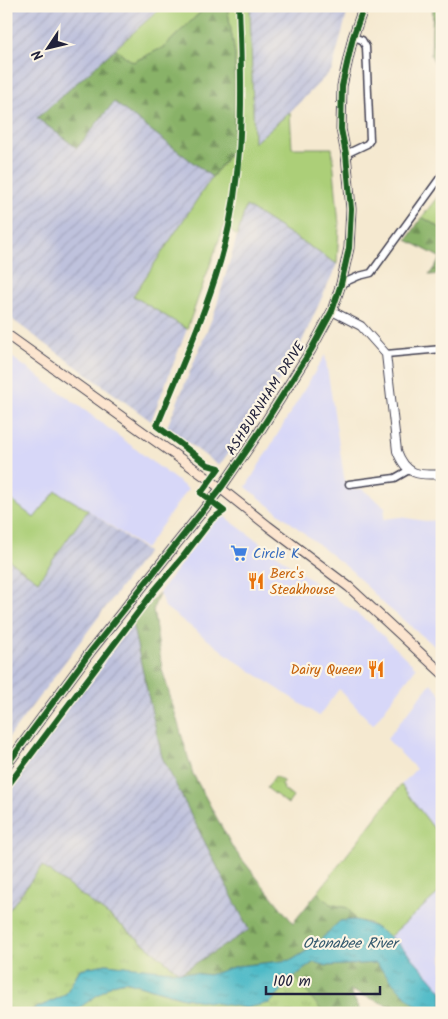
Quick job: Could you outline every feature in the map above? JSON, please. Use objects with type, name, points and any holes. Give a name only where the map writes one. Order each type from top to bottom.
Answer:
[{"type":"main road","name":"ASHBURNHAM DRIVE","points":[[6,766],[91,651],[221,488],[311,350],[332,311],[342,284],[349,248],[351,209],[346,154],[341,129],[342,86],[353,38],[364,6]]},
{"type":"main road","points":[[6,334],[221,488],[272,530],[352,590],[442,673]]},
{"type":"street","points":[[346,154],[367,144],[370,140],[366,47],[362,40],[353,38]]},
{"type":"street","points":[[342,284],[371,273],[442,175]]},
{"type":"street","points":[[332,311],[361,326],[386,354],[397,451],[401,461],[409,470],[422,476],[442,474]]},
{"type":"street","points":[[386,354],[442,349]]},
{"type":"street","points":[[349,484],[395,478],[409,470]]},
{"type":"shaded area","points":[[6,6],[163,6],[38,118],[114,101],[212,177],[133,295],[187,329],[151,421],[6,315]]},
{"type":"shaded area","points":[[250,6],[349,6],[332,70],[290,112],[254,143]]},
{"type":"shaded area","points":[[246,206],[337,264],[294,359],[219,466],[167,427],[215,311]]},
{"type":"shaded area","points":[[6,353],[188,489],[145,549],[88,510],[56,491],[34,518],[6,496]]},
{"type":"shaded area","points":[[325,355],[346,489],[362,489],[385,507],[384,519],[400,517],[425,521],[442,520],[442,654],[384,604],[353,572],[246,487]]},
{"type":"shaded area","points":[[88,510],[147,552],[6,741],[6,558],[38,581]]},
{"type":"shaded area","points":[[225,517],[371,624],[416,668],[373,725],[339,689],[319,716],[233,659],[165,607],[159,593],[214,519]]},
{"type":"shaded area","points":[[132,623],[162,757],[249,930],[180,973],[111,917],[42,866],[6,914],[6,794]]},
{"type":"shaded area","points":[[431,683],[442,695],[442,839],[401,785],[416,769],[387,739]]},
{"type":"shaded area","points":[[442,890],[442,991],[399,944],[389,937]]},
{"type":"green space","points":[[163,6],[207,6],[164,47],[133,62],[115,49]]},
{"type":"green space","points":[[207,6],[227,6],[235,55],[234,148],[212,177],[114,102],[77,148],[37,118],[115,49],[133,62],[164,47]]},
{"type":"green space","points":[[227,6],[250,6],[254,143],[290,112],[292,148],[332,148],[339,225],[337,264],[246,206],[237,236],[224,226],[187,329],[133,296],[212,177],[234,149],[235,55]]},
{"type":"green space","points":[[433,6],[442,6],[442,79],[431,55]]},
{"type":"green space","points":[[442,191],[442,229],[422,217]]},
{"type":"green space","points":[[422,217],[442,229],[442,274],[429,275],[441,258],[407,240]]},
{"type":"green space","points":[[56,491],[88,510],[38,581],[6,558],[6,496],[34,518]]},
{"type":"green space","points":[[159,593],[153,609],[162,669],[193,774],[233,848],[293,923],[318,892],[330,904],[348,908],[355,920],[340,921],[313,947],[292,960],[237,966],[209,975],[181,972],[249,930],[162,757],[132,623]]},
{"type":"green space","points":[[275,776],[284,782],[281,785],[284,787],[283,789],[293,797],[288,804],[267,788]]},
{"type":"green space","points":[[401,785],[442,839],[442,890],[389,937],[369,923],[355,920],[348,908],[330,904],[318,892]]},
{"type":"green space","points":[[42,866],[111,917],[180,973],[106,964],[80,969],[65,995],[26,1013],[6,1013],[6,914]]},
{"type":"green space","points":[[111,917],[178,972],[105,964],[80,969],[65,995],[26,1013],[6,1013]]},
{"type":"green space","points":[[314,962],[327,966],[376,963],[404,994],[422,1009],[433,1013],[392,1013],[392,1007],[350,990],[361,1013],[72,1013],[295,976]]},
{"type":"green space","points":[[295,976],[323,1013],[71,1013],[113,984],[125,981],[184,998],[270,1003]]},
{"type":"water","name":"Otonabee River","points":[[355,920],[381,931],[403,948],[442,991],[442,1013],[427,1011],[416,1005],[376,963],[327,966],[314,962],[295,976],[270,1003],[246,1008],[184,998],[125,981],[113,984],[72,1013],[26,1013],[65,995],[80,969],[106,964],[209,975],[237,966],[292,960],[313,947],[340,921]]},
{"type":"cycle path","points":[[6,788],[154,591],[212,519],[224,511],[201,493],[219,468],[208,465],[157,426],[207,302],[229,226],[240,144],[241,61],[239,6]]},
{"type":"cycle path","points":[[6,766],[91,651],[221,488],[311,350],[332,311],[341,284],[349,248],[351,209],[346,154],[341,129],[342,86],[353,37],[364,6]]},
{"type":"place","name":"Circle K","points":[[239,553]]},
{"type":"place","name":"Berc's Steakhouse","points":[[256,581]]},
{"type":"place","name":"Dairy Queen","points":[[376,669]]}]
